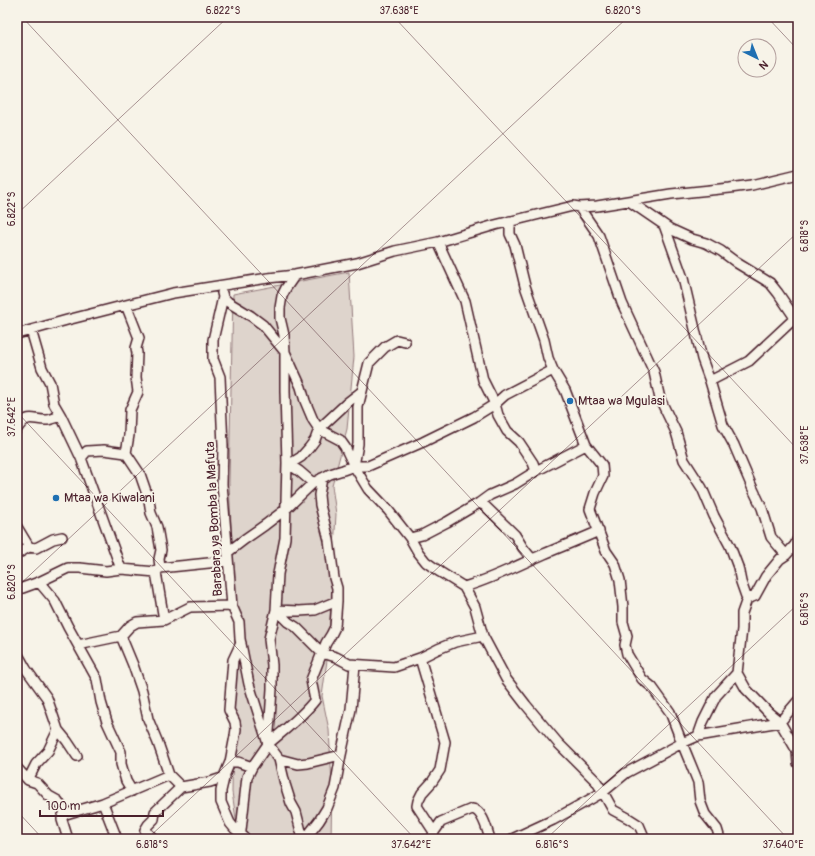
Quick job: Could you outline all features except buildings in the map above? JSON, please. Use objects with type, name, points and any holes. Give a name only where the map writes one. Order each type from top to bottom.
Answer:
[{"type":"street","points":[[17,334],[173,293],[295,275],[357,263],[395,251],[438,242],[510,221],[573,206],[597,206],[671,194],[745,186],[798,174]]},
{"type":"street","points":[[629,201],[670,229],[706,243],[721,251],[737,263],[770,283],[796,320],[749,362],[710,381]]},
{"type":"street","points":[[579,207],[599,236],[622,303],[654,372],[660,399],[676,432],[684,460],[702,488],[714,516],[730,546],[738,567],[747,599],[742,613],[742,629],[737,674],[716,696],[698,736]]},
{"type":"street","points":[[510,221],[510,234],[516,245],[525,286],[544,340],[548,358],[553,370],[565,390],[586,445],[602,465],[603,476],[595,492],[590,509],[606,551],[615,564],[620,580],[623,622],[627,636],[625,645],[627,654],[642,680],[652,687],[670,712],[698,782],[700,801],[705,814],[717,829],[720,839]]},
{"type":"street","points":[[664,224],[683,278],[702,359],[723,425],[734,445],[762,508],[771,537],[786,555]]},
{"type":"street","points":[[438,242],[464,301],[482,380],[507,431],[519,442],[533,463],[536,471]]},
{"type":"street","points":[[295,275],[282,296],[280,308],[285,352],[286,509],[285,538],[278,574],[276,610],[269,639],[272,666],[272,689],[268,744],[280,759],[285,784],[291,803],[296,812],[304,839],[320,821],[336,788],[341,754],[351,709],[355,665]]},
{"type":"street","name":"Barabara ya Bomba la Mafuta","points":[[220,286],[223,296],[213,340],[213,359],[220,377],[222,484],[232,606],[239,622],[241,643],[249,684],[268,744]]},
{"type":"street","points":[[223,296],[228,302],[263,325],[285,352],[301,387],[308,411],[313,420],[320,429],[340,440],[368,488],[410,538],[426,562],[464,587],[476,607],[483,636],[506,679],[526,706],[558,743],[596,781],[613,810],[639,825],[645,839]]},
{"type":"street","points":[[126,305],[139,338],[136,348],[136,377],[138,392],[130,410],[129,435],[126,453],[140,474],[150,500],[151,513],[161,550],[158,559],[158,570],[164,620]]},
{"type":"street","points":[[31,330],[42,368],[50,383],[54,404],[81,458],[121,569]]},
{"type":"street","points":[[354,466],[358,444],[358,407],[369,363],[385,347],[397,340],[405,342]]},
{"type":"street","points":[[17,590],[39,582],[68,568],[106,571],[121,569],[158,570],[228,556],[245,539],[286,509],[313,483],[330,474],[354,466],[368,466],[474,418],[495,404],[505,395],[553,370]]},
{"type":"street","points":[[286,463],[293,462],[301,457],[315,440],[320,429],[348,402],[361,392]]},
{"type":"street","points":[[17,429],[25,420],[29,418],[50,419],[61,416]]},
{"type":"street","points":[[410,538],[422,535],[447,522],[479,503],[490,494],[515,484],[536,471],[586,445]]},
{"type":"street","points":[[81,458],[87,451],[104,450],[126,453]]},
{"type":"street","points":[[286,463],[300,471],[313,483]]},
{"type":"street","points":[[242,837],[247,777],[268,744],[308,709],[315,700],[311,680],[326,643],[335,626],[337,588],[334,578],[329,540],[320,505],[319,496],[322,478]]},
{"type":"street","points":[[479,503],[484,505],[515,535],[532,559]]},
{"type":"street","points":[[17,527],[29,548]]},
{"type":"street","points":[[464,587],[481,582],[599,531]]},
{"type":"street","points":[[17,554],[29,548],[36,548],[53,539],[62,537]]},
{"type":"street","points":[[747,599],[754,596],[766,576],[780,559],[786,555],[798,538]]},
{"type":"street","points":[[39,582],[55,601],[97,679],[100,702],[107,722],[121,752],[120,764],[132,791]]},
{"type":"street","points":[[276,610],[315,610],[337,601]]},
{"type":"street","points":[[78,645],[121,636],[130,626],[137,622],[164,620],[171,618],[190,607],[232,606]]},
{"type":"street","points":[[276,610],[322,653],[355,665],[394,667],[420,658],[455,642],[483,636]]},
{"type":"street","points":[[121,636],[142,691],[148,719],[169,775],[181,787]]},
{"type":"street","points":[[241,643],[233,660],[229,710],[235,722],[236,729],[230,762],[221,791],[221,802],[230,824],[242,837]]},
{"type":"street","points":[[17,653],[46,698],[58,730],[77,756]]},
{"type":"street","points":[[420,658],[445,742],[440,770],[432,782],[422,792],[417,806],[433,836]]},
{"type":"street","points":[[737,674],[750,693],[769,714],[780,722],[797,751],[798,763]]},
{"type":"street","points":[[512,839],[553,820],[603,792],[626,773],[682,743],[698,736],[780,722],[798,701]]},
{"type":"street","points":[[258,711],[264,713],[268,712],[270,707]]},
{"type":"street","points":[[28,780],[36,764],[48,751],[58,730]]},
{"type":"street","points":[[280,759],[298,764],[308,763],[341,754]]},
{"type":"street","points":[[230,762],[238,762],[252,767]]},
{"type":"street","points":[[17,768],[28,780],[37,783],[48,796],[58,801],[66,814]]},
{"type":"street","points":[[68,839],[62,820],[62,817],[66,814],[104,803],[169,775]]},
{"type":"street","points":[[152,839],[145,830],[154,819],[155,812],[181,787],[210,782],[225,777]]},
{"type":"street","points":[[104,803],[117,839]]},
{"type":"street","points":[[433,836],[441,822],[472,809],[476,809],[484,821],[490,839]]},
{"type":"shaded area","points":[[349,272],[354,357],[347,429],[332,486],[336,514],[328,653],[322,696],[329,730],[332,784],[331,839],[241,839],[237,826],[232,792],[235,616],[231,567],[229,483],[233,294]]},
{"type":"place","name":"Mtaa wa Mgulasi","points":[[570,401]]},
{"type":"place","name":"Mtaa wa Kiwalani","points":[[56,498]]}]
